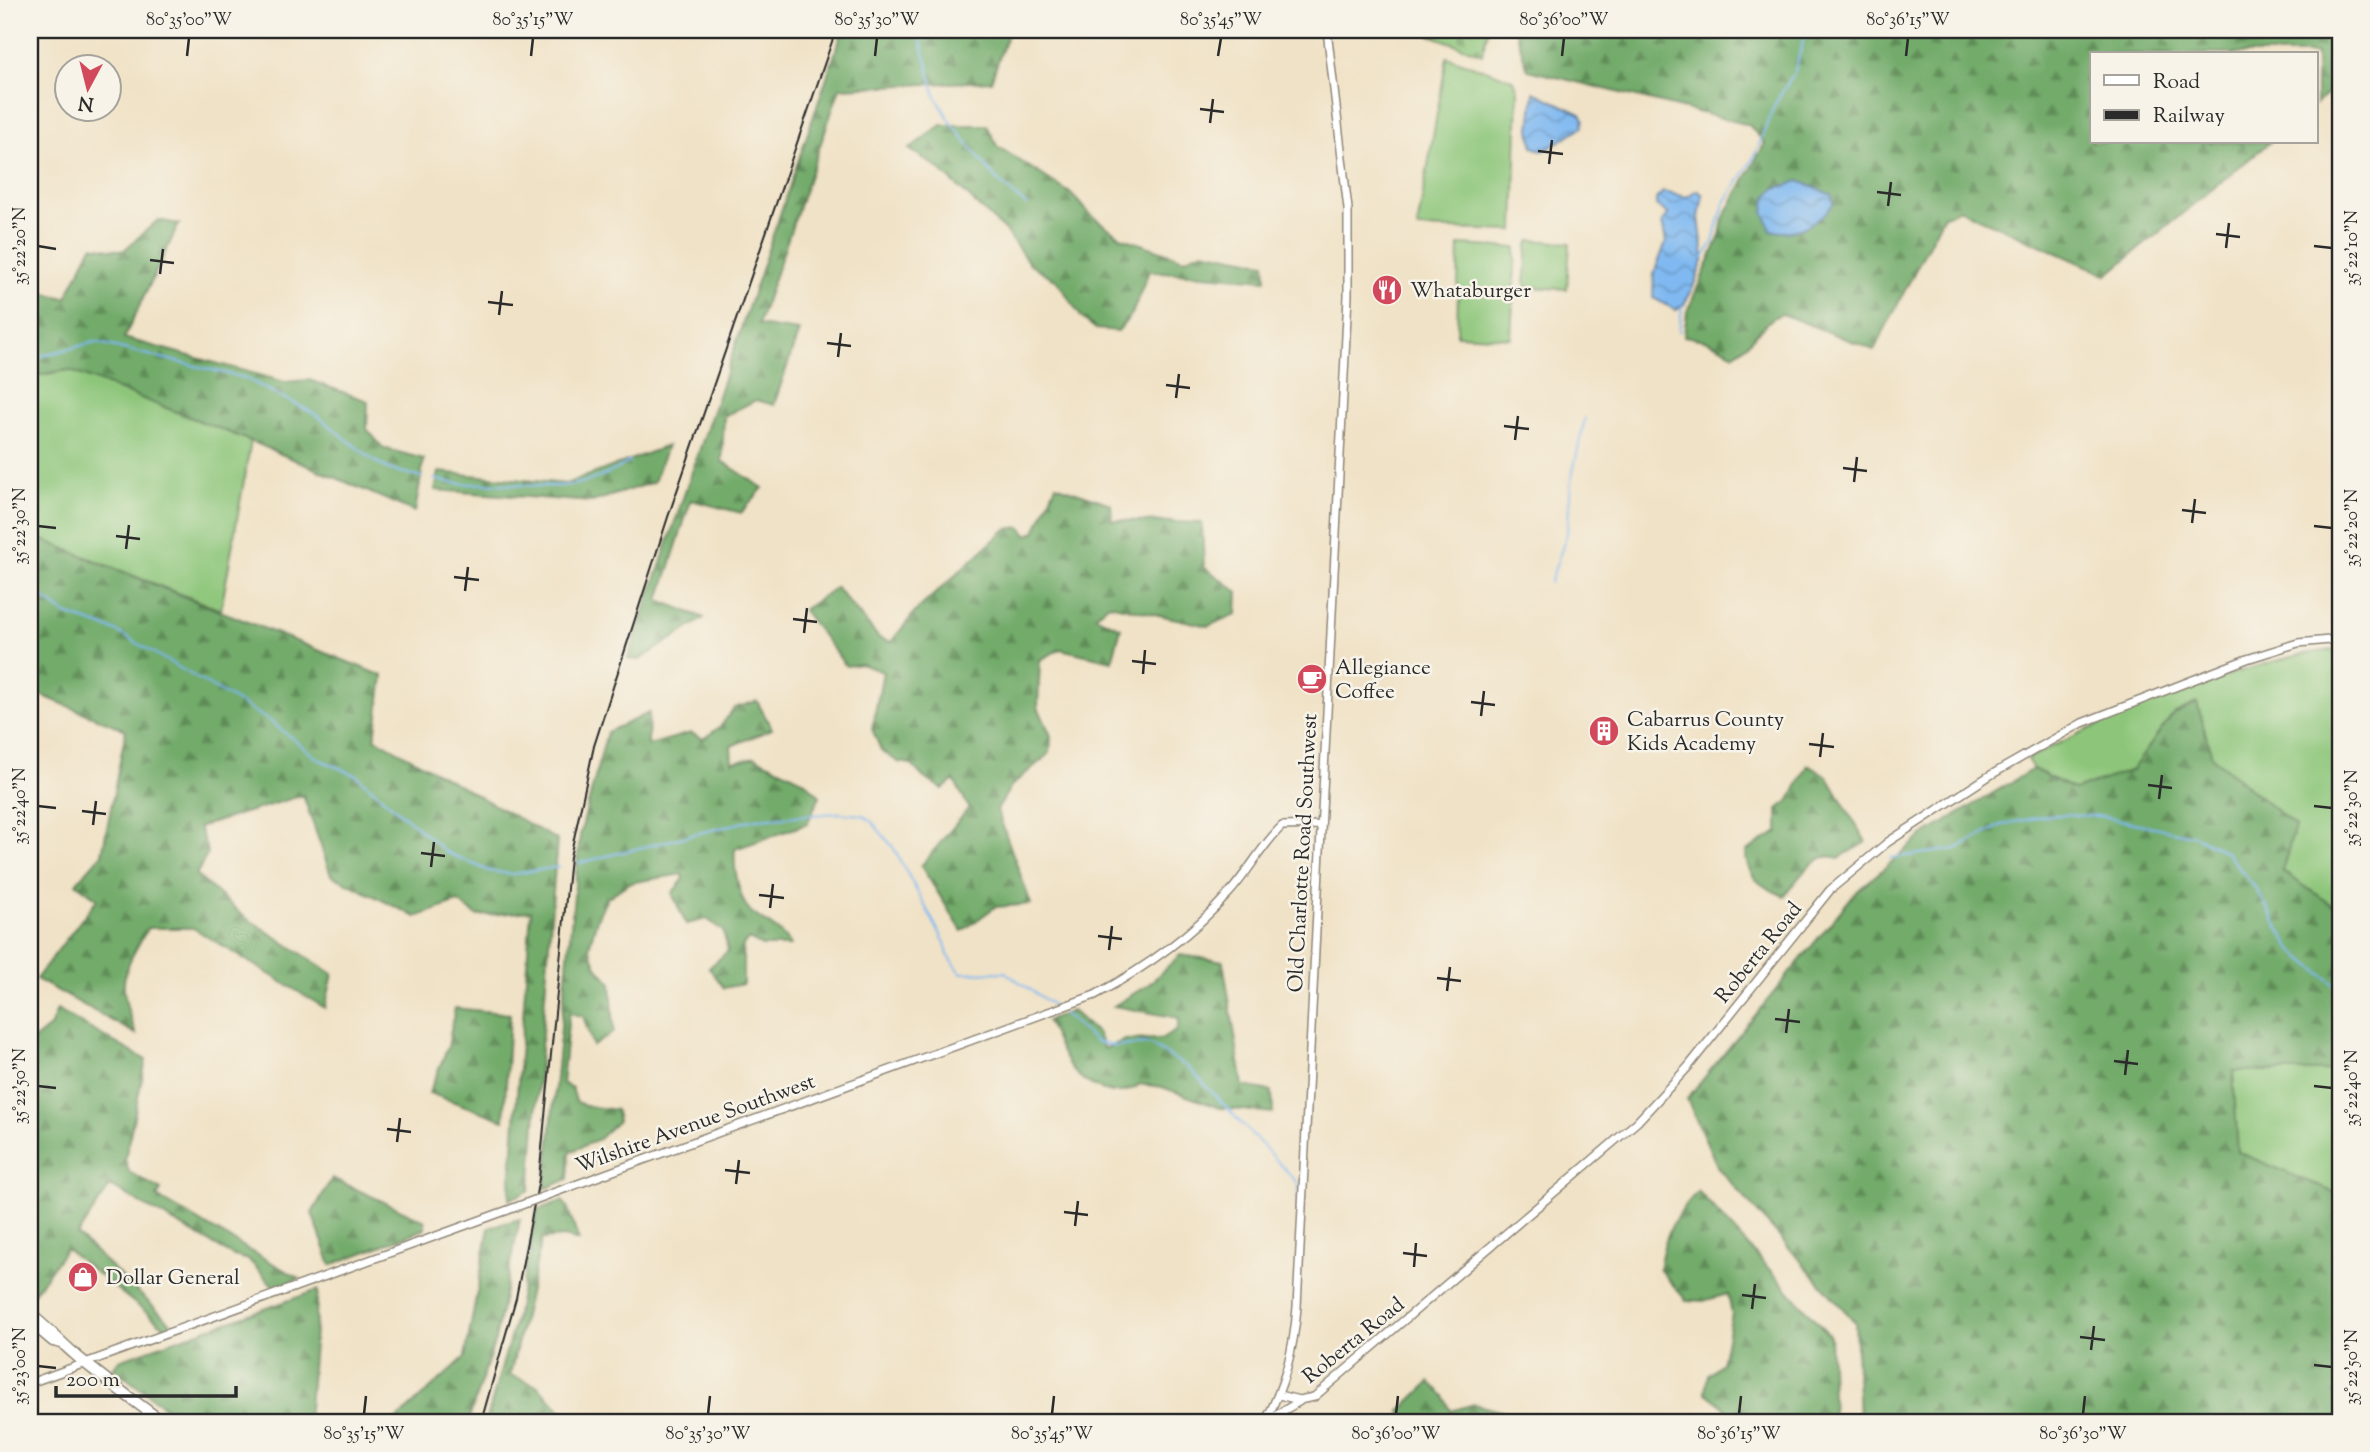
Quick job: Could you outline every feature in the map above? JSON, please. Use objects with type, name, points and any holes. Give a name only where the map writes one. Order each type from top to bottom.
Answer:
[{"type":"highway","points":[[30,1314],[57,1335],[61,1343]]},
{"type":"highway","points":[[30,1322],[163,1422]]},
{"type":"street","name":"Old Charlotte Road Southwest","points":[[1266,1422],[1279,1395],[1292,1354],[1296,1316],[1349,256],[1348,209],[1327,30]]},
{"type":"street","name":"Roberta Road","points":[[1279,1395],[1304,1400],[1314,1397],[1623,1136],[1688,1067],[1830,890],[1888,842],[1989,776],[2082,723],[2180,683],[2276,650],[2298,643],[2340,639]]},
{"type":"street","name":"Wilshire Avenue Southwest","points":[[30,1383],[1095,995],[1128,977],[1188,934],[1230,893],[1269,839],[1282,826],[1321,825]]},
{"type":"street","points":[[1266,1422],[1285,1408],[1304,1400]]},
{"type":"green space","points":[[843,30],[1009,30],[991,81],[840,88],[758,325],[799,331],[774,405],[756,400],[724,416],[722,461],[763,488],[741,513],[691,500],[659,600],[704,618],[640,660],[628,659]]},
{"type":"green space","points":[[1416,30],[1488,30],[1482,54]]},
{"type":"green space","points":[[1515,30],[2340,30],[2340,84],[2318,102],[2318,52],[2090,52],[2090,144],[2268,144],[2107,275],[1959,209],[1943,217],[1874,350],[1782,314],[1769,321],[1734,354],[1708,341],[1684,336],[1687,312],[1720,236],[1723,219],[1765,143],[1749,125],[1528,70]]},
{"type":"green space","points":[[1447,57],[1512,79],[1518,89],[1514,231],[1417,228]]},
{"type":"green space","points":[[941,125],[987,125],[997,146],[1070,193],[1092,216],[1121,237],[1184,259],[1203,251],[1265,263],[1266,280],[1149,271],[1132,314],[1118,331],[1096,329],[1082,318],[1057,281],[1029,263],[1006,232],[938,168],[909,149]]},
{"type":"green space","points":[[158,220],[179,224],[124,338],[285,382],[309,380],[368,401],[367,429],[383,448],[424,459],[415,512],[251,441],[69,370],[30,376],[30,323],[34,317],[30,314],[30,290],[66,298],[92,246],[123,251]]},
{"type":"green space","points":[[1531,240],[1570,243],[1567,289],[1525,287],[1528,244]]},
{"type":"green space","points":[[1459,245],[1516,248],[1511,338],[1457,335]]},
{"type":"green space","points":[[69,370],[251,441],[221,610],[30,535],[30,377]]},
{"type":"green space","points":[[667,446],[654,482],[592,502],[435,490],[439,472],[566,484]]},
{"type":"green space","points":[[1056,485],[1111,504],[1112,520],[1202,523],[1204,567],[1238,592],[1237,614],[1208,626],[1109,604],[1095,616],[1121,628],[1112,661],[1060,649],[1040,660],[1038,707],[1051,736],[1050,753],[1011,786],[997,810],[1031,904],[995,907],[962,931],[921,866],[969,808],[954,780],[943,789],[924,778],[911,764],[898,762],[881,750],[872,729],[883,672],[861,664],[846,666],[803,610],[836,587],[879,638],[891,642],[916,611],[1006,529],[1021,527],[1027,535],[1035,532]]},
{"type":"green space","points":[[30,535],[383,676],[375,738],[557,840],[530,1190],[509,1200],[531,911],[478,916],[458,902],[416,917],[331,875],[303,795],[199,827],[208,853],[196,875],[245,917],[333,974],[325,1008],[193,928],[148,928],[132,957],[124,979],[124,990],[136,1034],[36,979],[97,899],[76,883],[102,854],[126,730],[36,693],[30,700]]},
{"type":"green space","points":[[2340,650],[2340,910],[2282,871],[2295,826],[2212,757],[2196,703],[2173,714],[2132,770],[2075,790],[2033,769],[2027,759],[2186,689],[2290,657]]},
{"type":"green space","points":[[757,701],[772,729],[731,746],[732,762],[755,757],[803,780],[820,796],[807,824],[735,849],[738,883],[747,908],[778,931],[791,946],[762,946],[749,939],[743,945],[743,984],[724,988],[709,968],[728,951],[723,931],[707,919],[686,924],[672,893],[684,879],[682,874],[629,883],[607,898],[598,916],[589,947],[597,967],[611,983],[614,1032],[593,1046],[583,1016],[569,1013],[562,1083],[572,1088],[576,1101],[585,1106],[616,1110],[618,1121],[599,1139],[570,1152],[568,1179],[545,1189],[580,835],[607,732],[649,713],[648,745],[691,733],[703,739],[721,726],[734,708]]},
{"type":"green space","points":[[2197,703],[2212,757],[2295,826],[2282,871],[2340,910],[2340,1071],[2233,1071],[2238,1152],[2340,1195],[2340,1422],[1859,1422],[1855,1322],[1718,1168],[1687,1099],[1855,893],[1922,836],[2033,769],[2075,790],[2132,770],[2173,714]]},
{"type":"green space","points":[[1808,765],[1827,776],[1866,842],[1839,858],[1830,856],[1815,862],[1784,896],[1756,880],[1748,868],[1746,851],[1778,832],[1778,809],[1790,800]]},
{"type":"green space","points":[[1180,955],[1223,961],[1243,1086],[1272,1091],[1273,1113],[1220,1108],[1162,1087],[1140,1084],[1122,1092],[1102,1090],[1083,1080],[1066,1060],[1047,1021],[1072,1011],[1098,1034],[1104,1049],[1125,1040],[1162,1039],[1177,1030],[1179,1018],[1114,1006],[1149,984]]},
{"type":"green space","points":[[455,1008],[510,1014],[504,1120],[429,1093],[448,1047]]},
{"type":"green space","points":[[57,1010],[146,1060],[125,1159],[129,1172],[161,1190],[157,1197],[300,1279],[274,1287],[249,1260],[234,1256],[110,1186],[77,1235],[172,1324],[166,1328],[66,1249],[30,1298],[30,1043],[50,1027]]},
{"type":"green space","points":[[2233,1071],[2340,1071],[2340,1195],[2237,1152]]},
{"type":"green space","points":[[332,1178],[425,1221],[425,1229],[331,1265],[312,1213]]},
{"type":"green space","points":[[1698,1191],[1830,1336],[1833,1422],[1732,1422],[1724,1407],[1705,1392],[1708,1374],[1722,1363],[1732,1314],[1728,1294],[1703,1301],[1686,1300],[1659,1269],[1671,1227]]},
{"type":"green space","points":[[562,1201],[567,1206],[579,1241],[564,1237],[542,1239],[510,1375],[538,1386],[572,1422],[486,1422],[517,1313],[537,1210]]},
{"type":"green space","points":[[520,1219],[495,1340],[468,1422],[394,1422],[465,1357],[489,1227]]},
{"type":"green space","points":[[318,1290],[308,1422],[184,1422],[113,1368],[119,1360]]},
{"type":"green space","points":[[1430,1382],[1444,1396],[1451,1411],[1474,1404],[1515,1415],[1519,1422],[1410,1422],[1400,1411]]},
{"type":"water","points":[[1534,92],[1581,114],[1584,119],[1582,127],[1544,151],[1533,147],[1530,129]]},
{"type":"water","points":[[1799,181],[1832,195],[1833,204],[1821,217],[1805,227],[1788,232],[1771,230],[1764,212],[1766,197],[1776,188]]},
{"type":"water","points":[[1697,190],[1703,195],[1699,217],[1704,258],[1691,292],[1683,306],[1676,310],[1653,298],[1654,274],[1666,242],[1662,222],[1668,214],[1656,205],[1656,199],[1663,192],[1686,197]]},
{"type":"waterway","points":[[918,30],[936,97],[952,124],[995,178],[1026,205]]},
{"type":"waterway","points":[[1704,258],[1713,242],[1724,204],[1754,157],[1774,106],[1795,71],[1806,30]]},
{"type":"waterway","points":[[1679,332],[1682,306]]},
{"type":"waterway","points":[[30,359],[95,342],[245,378],[315,414],[374,461],[391,470],[422,477]]},
{"type":"waterway","points":[[1550,583],[1567,534],[1571,481],[1585,418]]},
{"type":"waterway","points":[[434,479],[459,483],[567,485],[597,478],[630,461]]},
{"type":"waterway","points":[[30,588],[66,614],[114,630],[137,643],[270,721],[318,759],[356,775],[446,852],[489,871],[512,874],[559,867]]},
{"type":"waterway","points":[[579,863],[756,819],[838,813],[863,815],[893,847],[945,943],[948,955],[961,973],[1005,972],[1054,1006]]},
{"type":"waterway","points":[[1891,858],[1956,849],[2004,824],[2052,815],[2101,816],[2196,836],[2227,853],[2256,889],[2291,949],[2340,989]]},
{"type":"waterway","points":[[1064,1014],[1096,1042],[1115,1046],[1149,1044],[1189,1068],[1299,1184],[1297,1213]]},
{"type":"railway","points":[[481,1422],[516,1298],[539,1179],[570,857],[594,746],[668,517],[836,30]]},
{"type":"place","name":"Whataburger","points":[[1387,290]]},
{"type":"place","name":"Allegiance Coffee","points":[[1312,679]]},
{"type":"place","name":"Cabarrus County Kids Academy","points":[[1604,731]]},
{"type":"place","name":"Dollar General","points":[[83,1277]]}]
